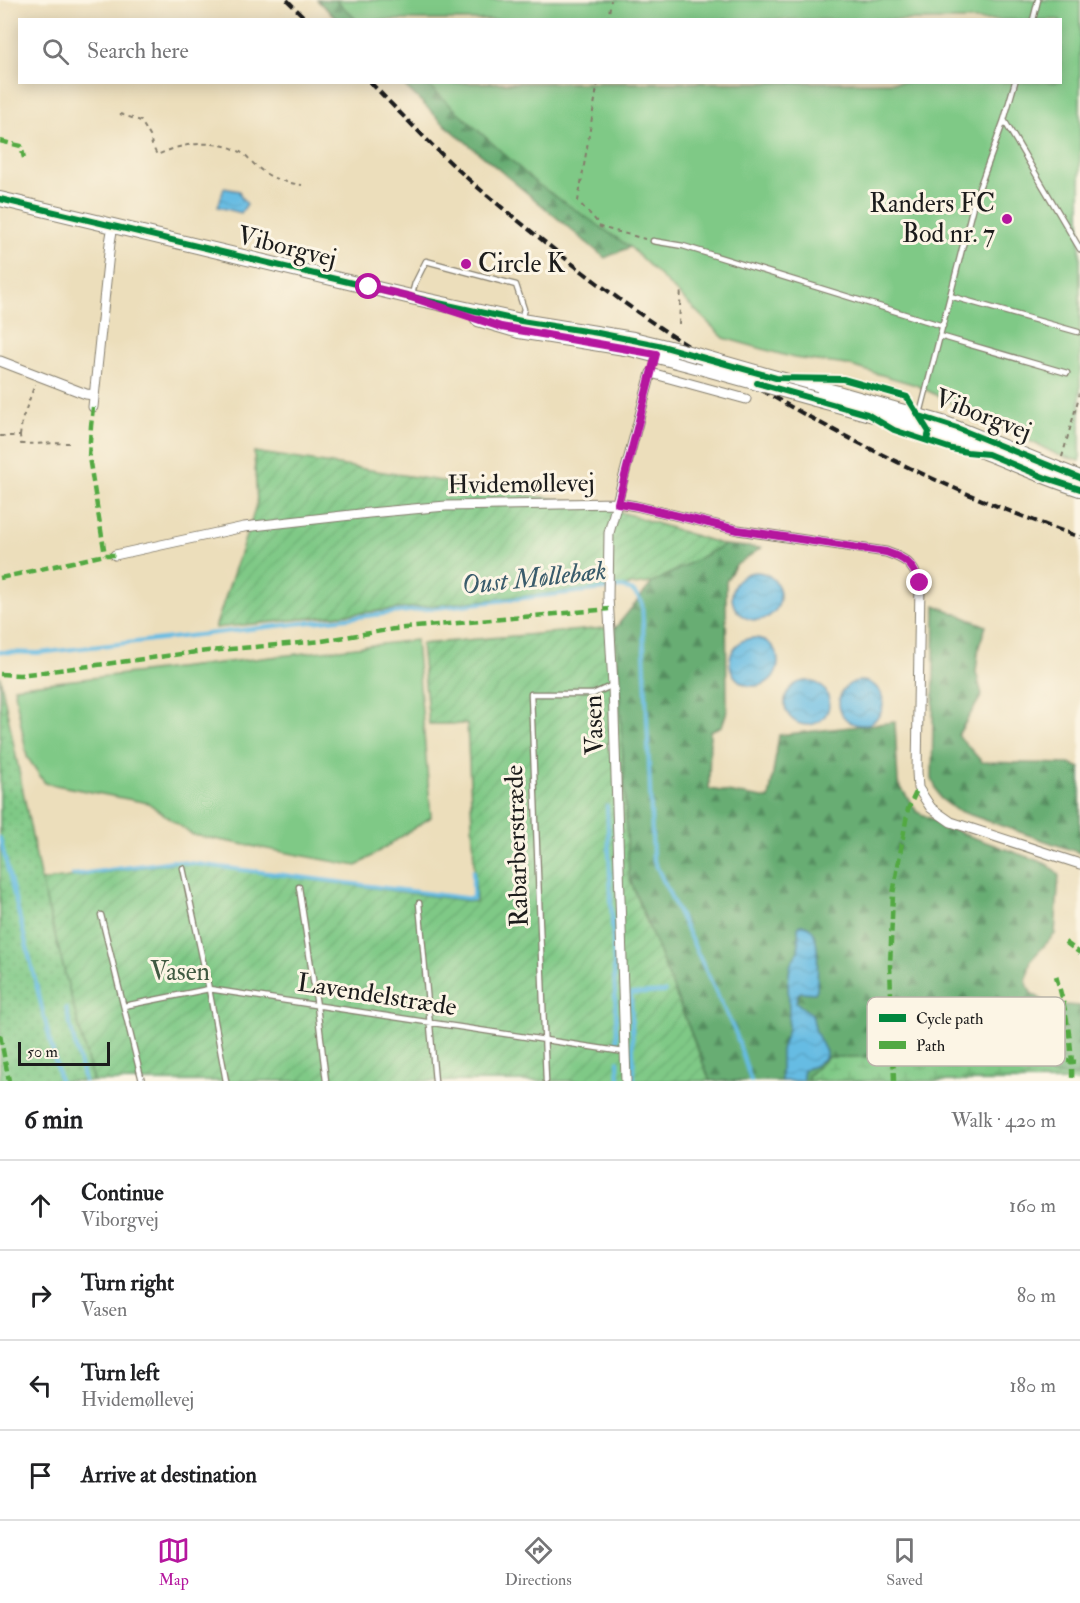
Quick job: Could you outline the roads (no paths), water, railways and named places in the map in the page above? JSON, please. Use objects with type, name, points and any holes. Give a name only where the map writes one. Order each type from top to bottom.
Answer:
[{"type":"street","name":"Viborgvej","points":[[0,199],[411,297],[520,326],[598,333],[657,350],[707,369],[815,399],[918,422],[957,428],[1080,478]]},
{"type":"street","points":[[93,407],[113,225]]},
{"type":"street","name":"Viborgvej","points":[[657,350],[678,350],[834,392],[918,422],[971,447],[1046,478],[1080,489]]},
{"type":"street","name":"Vasen","points":[[626,1081],[614,685],[608,577],[609,533],[657,350]]},
{"type":"street","points":[[0,361],[94,395]]},
{"type":"street","points":[[651,373],[746,399]]},
{"type":"street","name":"Hvidemøllevej","points":[[115,555],[244,527],[369,513],[446,506],[618,503],[738,530],[886,552],[904,558],[914,570],[920,583],[918,788],[931,808],[951,822],[1080,864]]},
{"type":"lane","points":[[1034,18],[1038,0]]},
{"type":"lane","points":[[918,422],[974,202],[1004,120],[1014,84]]},
{"type":"lane","points":[[1004,120],[1080,249]]},
{"type":"lane","points":[[653,241],[683,246],[943,326]]},
{"type":"lane","points":[[411,297],[415,282],[426,261],[516,285],[524,309],[520,326]]},
{"type":"lane","points":[[950,296],[1078,332]]},
{"type":"lane","points":[[940,336],[1067,373]]},
{"type":"lane","name":"Rabarberstræde","points":[[546,1081],[531,694],[593,694],[614,685]]},
{"type":"lane","points":[[183,868],[226,1081]]},
{"type":"lane","points":[[299,887],[326,1081]]},
{"type":"lane","points":[[419,903],[435,1081]]},
{"type":"lane","points":[[101,915],[142,1081]]},
{"type":"lane","name":"Lavendelstræde","points":[[124,1006],[209,989],[624,1052]]},
{"type":"water","points":[[224,188],[239,191],[247,204],[241,213],[218,207]]},
{"type":"water","points":[[751,572],[761,572],[776,582],[780,596],[779,605],[770,616],[761,620],[751,620],[736,610],[732,601],[732,591],[742,576]]},
{"type":"water","points":[[749,638],[759,638],[774,648],[778,662],[777,671],[768,682],[759,686],[749,686],[734,676],[730,667],[730,657],[740,642]]},
{"type":"water","points":[[807,681],[816,682],[823,687],[828,694],[828,712],[823,719],[816,724],[807,725],[798,724],[791,719],[786,712],[785,703],[786,694],[791,687],[798,682]]},
{"type":"water","points":[[861,681],[870,682],[877,687],[882,694],[882,712],[877,719],[870,724],[861,725],[852,724],[845,719],[840,712],[839,703],[840,694],[845,687],[852,682]]},
{"type":"water","points":[[800,925],[808,926],[815,938],[818,956],[817,989],[815,993],[801,992],[796,1002],[812,1014],[826,1057],[814,1066],[803,1070],[803,1081],[781,1081],[781,1050],[788,1028],[790,966],[798,951]]},
{"type":"waterway","name":"Oust Møllebæk","points":[[0,652],[38,653],[622,587],[633,591],[642,602],[653,859],[736,1034],[751,1081]]},
{"type":"waterway","points":[[607,806],[617,1041]]},
{"type":"waterway","points":[[0,838],[60,1081]]},
{"type":"waterway","points":[[73,875],[173,861],[473,899],[473,871]]},
{"type":"waterway","points":[[634,1081],[631,994],[665,992]]},
{"type":"waterway","points":[[66,1008],[84,1081]]},
{"type":"waterway","points":[[618,1061],[619,1081]]},
{"type":"railway","points":[[287,0],[305,18]]},
{"type":"railway","points":[[372,84],[446,158],[494,201],[625,304],[671,335],[769,394],[870,448],[973,496],[1080,537]]},
{"type":"place","name":"Randers FC Bod nr. 7","points":[[1007,219]]},
{"type":"place","name":"Circle K","points":[[466,264]]}]
